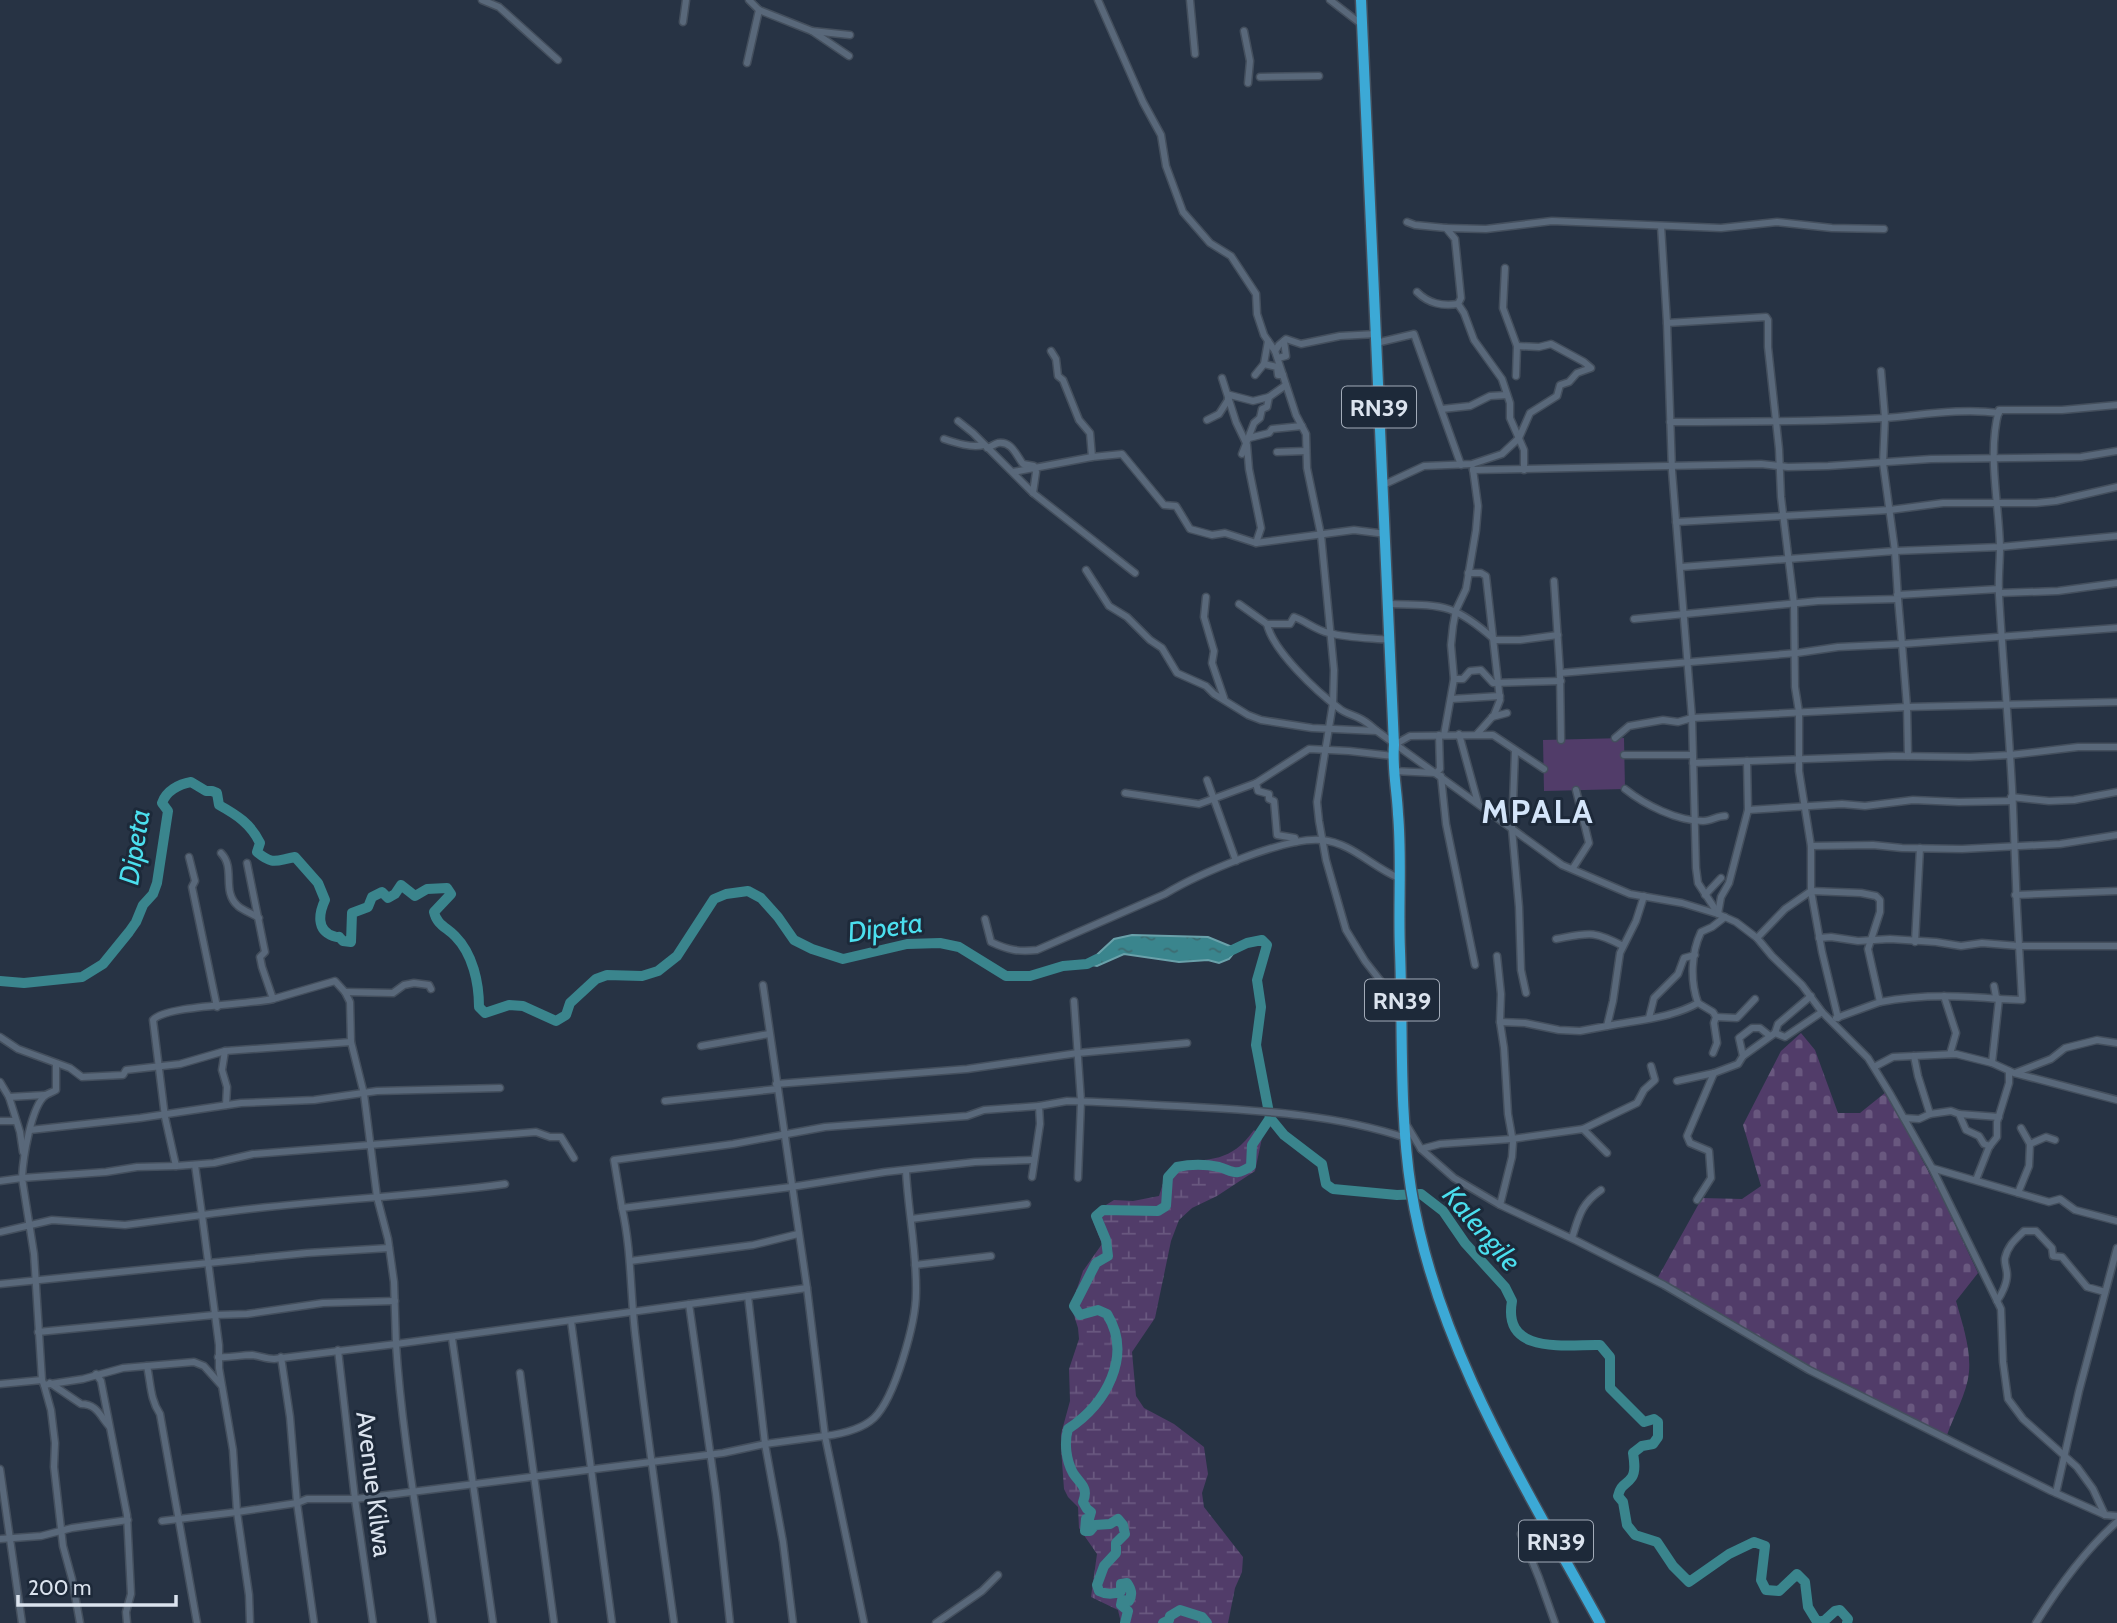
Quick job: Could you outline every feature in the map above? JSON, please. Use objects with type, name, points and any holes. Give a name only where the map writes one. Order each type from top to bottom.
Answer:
[{"type":"highway","name":"RN39","points":[[1361,0],[1389,604],[1393,771],[1398,813],[1405,1122],[1413,1201],[1432,1279],[1468,1370],[1511,1459],[1600,1623]]},
{"type":"street","points":[[482,0],[499,7],[558,60]]},
{"type":"street","points":[[683,22],[686,0]]},
{"type":"street","points":[[749,0],[771,17],[813,31],[850,35]]},
{"type":"street","points":[[1098,0],[1143,102],[1161,135],[1166,166],[1183,212],[1210,243],[1231,256],[1256,294],[1257,314],[1306,434],[1306,451],[1321,535],[1334,670],[1334,703],[1317,802],[1322,840],[1346,930],[1365,961],[1402,1009]]},
{"type":"street","points":[[1190,0],[1195,54]]},
{"type":"street","points":[[1330,0],[1362,26]]},
{"type":"street","points":[[747,63],[759,10]]},
{"type":"street","points":[[1244,30],[1250,61],[1248,83]]},
{"type":"street","points":[[813,31],[849,56]]},
{"type":"street","points":[[1260,77],[1319,76]]},
{"type":"street","points":[[1407,222],[1446,228],[1486,229],[1552,221],[1721,228],[1777,222],[1832,228],[1884,229]]},
{"type":"street","points":[[1661,226],[1672,466],[1692,718],[1696,868],[1698,883],[1721,915]]},
{"type":"street","points":[[1446,228],[1455,239],[1461,298],[1458,304]]},
{"type":"street","points":[[1505,268],[1503,308],[1517,346],[1516,376]]},
{"type":"street","points":[[1417,292],[1430,302],[1445,306],[1458,304]]},
{"type":"street","points":[[1458,304],[1474,340],[1502,379],[1510,418],[1524,450],[1524,470]]},
{"type":"street","points":[[1667,323],[1766,317],[1768,320],[1781,496],[1794,604],[1799,771],[1811,846],[1811,891],[1834,1019]]},
{"type":"street","points":[[1284,341],[1301,344],[1339,336],[1376,338],[1414,334],[1461,465]]},
{"type":"street","points":[[1255,374],[1265,364],[1268,341]]},
{"type":"street","points":[[1276,355],[1286,356],[1284,341]]},
{"type":"street","points":[[1276,355],[1284,341]]},
{"type":"street","points":[[1473,467],[1502,454],[1519,438],[1530,413],[1542,408],[1557,396],[1560,385],[1570,382],[1577,373],[1591,369],[1581,360],[1551,344],[1539,347],[1517,346]]},
{"type":"street","points":[[1051,351],[1056,359],[1058,376],[1063,380],[1079,420],[1090,433],[1092,457]]},
{"type":"street","points":[[1265,364],[1277,367],[1278,375],[1283,375]]},
{"type":"street","points":[[1881,370],[1885,418],[1883,463],[1895,551],[1907,707],[1908,756]]},
{"type":"street","points":[[1222,378],[1245,441],[1261,528],[1256,543]]},
{"type":"street","points":[[1207,420],[1219,414],[1230,395],[1253,401],[1269,397],[1286,385]]},
{"type":"street","points":[[1442,410],[1470,406],[1490,396],[1507,395]]},
{"type":"street","points":[[1242,454],[1245,441],[1254,423],[1260,418],[1262,409],[1267,407],[1269,397]]},
{"type":"street","points":[[1834,1019],[1880,1002],[1909,996],[1924,999],[1955,995],[2022,1000],[1999,591],[1995,424],[1999,410],[2062,410],[2117,405]]},
{"type":"street","points":[[1670,422],[1775,422],[1885,418],[1966,411],[1998,413]]},
{"type":"street","points":[[1260,418],[1269,429],[1302,426]]},
{"type":"street","points":[[958,421],[1033,493],[1135,573]]},
{"type":"street","points":[[1245,441],[1269,433],[1272,429]]},
{"type":"street","points":[[944,439],[976,446],[1007,444],[1023,464],[1034,466],[1122,454],[1164,505],[1176,506],[1190,529],[1212,535],[1225,533],[1256,543],[1354,530],[1386,534]]},
{"type":"street","points":[[1277,452],[1306,451]]},
{"type":"street","points":[[1383,485],[1424,466],[1461,465],[1524,470],[1672,466],[1828,467],[1931,459],[2081,457],[2117,451]]},
{"type":"street","points":[[1013,472],[1030,470],[1034,466]]},
{"type":"street","points":[[1033,493],[1036,472],[1034,466]]},
{"type":"street","points":[[1473,467],[1478,506],[1466,589],[1457,610],[1451,645],[1454,679],[1441,735],[1438,775],[1475,965]]},
{"type":"street","points":[[1676,522],[1888,510],[1943,503],[2056,501],[2117,487]]},
{"type":"street","points":[[1681,567],[1895,551],[2000,547],[2117,536]]},
{"type":"street","points":[[1086,570],[1109,606],[1127,617],[1162,648],[1177,673],[1206,686],[1248,715],[1261,720],[1329,729],[1377,730]]},
{"type":"street","points":[[1468,573],[1481,573],[1486,576],[1500,696],[1492,717],[1477,734]]},
{"type":"street","points":[[1554,581],[1561,677],[1561,740]]},
{"type":"street","points":[[1634,619],[1898,597],[1999,591],[2058,591],[2117,583]]},
{"type":"street","points":[[1206,597],[1204,617],[1214,651],[1212,663],[1225,700]]},
{"type":"street","points":[[1239,604],[1268,624],[1290,624],[1294,617],[1297,617],[1304,624],[1330,634],[1390,640]]},
{"type":"street","points":[[1389,604],[1430,605],[1457,610],[1495,640],[1558,635]]},
{"type":"street","points":[[1268,624],[1272,639],[1280,652],[1342,711],[1363,719],[1377,730],[1394,751],[1438,775],[1562,865],[1630,894],[1682,903],[1736,922],[1757,938],[1811,996],[1822,1012],[1834,1019],[1868,1058],[1904,1118],[1932,1168],[2001,1309],[2003,1362],[2008,1399],[2023,1419],[2077,1467],[2093,1489],[2105,1515]]},
{"type":"street","points":[[1454,679],[1463,679],[1470,671],[1481,670],[1493,683],[1498,683],[1838,647],[2117,628]]},
{"type":"street","points":[[1451,699],[1500,696]]},
{"type":"street","points":[[1615,738],[1629,726],[1663,720],[1678,722],[1692,718],[1907,707],[2117,702]]},
{"type":"street","points":[[1492,717],[1507,713]]},
{"type":"street","points":[[1459,734],[1478,804]]},
{"type":"street","points":[[1125,793],[1199,804],[1256,783],[1309,749],[1394,751],[1410,736],[1493,734],[1515,752],[1544,769]]},
{"type":"street","points":[[1624,755],[1747,761],[1908,756],[1970,757],[2078,747],[2117,747]]},
{"type":"street","points":[[1515,752],[1512,829],[1521,970],[1526,993]]},
{"type":"street","points":[[1716,1017],[1713,1012],[1698,1003],[1693,989],[1696,945],[1701,932],[1712,927],[1721,915],[1721,897],[1729,883],[1748,810],[1747,761]]},
{"type":"street","points":[[1393,771],[1438,775]]},
{"type":"street","points":[[1207,780],[1236,861]]},
{"type":"street","points":[[1256,783],[1258,791],[1269,794],[1269,799],[1274,801],[1278,835],[1295,838],[1296,842]]},
{"type":"street","points":[[1625,789],[1648,806],[1695,820],[1707,821],[1720,815],[1725,816]]},
{"type":"street","points":[[1573,868],[1589,843],[1576,790]]},
{"type":"street","points":[[1748,810],[1842,804],[1866,806],[1913,800],[2074,800],[2117,792]]},
{"type":"street","points":[[1811,846],[1873,845],[1962,849],[2012,844],[2060,844],[2117,835]]},
{"type":"street","points":[[985,919],[991,942],[1007,950],[1037,950],[1166,894],[1196,876],[1296,842],[1322,840],[1361,854],[1381,870],[1399,878]]},
{"type":"street","points":[[1915,942],[1920,848]]},
{"type":"street","points":[[221,853],[227,859],[230,872],[229,893],[238,907],[259,918]]},
{"type":"street","points":[[189,857],[195,881],[192,887],[217,1007]]},
{"type":"street","points":[[247,863],[265,952],[260,957],[261,967],[273,999]]},
{"type":"street","points":[[1705,895],[1721,878]]},
{"type":"street","points":[[1757,938],[1785,909],[1811,891],[1876,896],[1881,905],[1868,949],[1880,1002]]},
{"type":"street","points":[[2015,895],[2117,891]]},
{"type":"street","points":[[1607,1026],[1614,1001],[1620,953],[1636,921],[1644,896]]},
{"type":"street","points":[[1556,939],[1592,933],[1623,946]]},
{"type":"street","points":[[1819,938],[1936,942],[1961,946],[1982,943],[2019,946],[2117,946]]},
{"type":"street","points":[[1649,1018],[1654,998],[1678,974],[1684,958],[1695,955]]},
{"type":"street","points":[[1497,956],[1504,1048],[1503,1100],[1512,1139],[1512,1157],[1500,1205]]},
{"type":"street","points":[[176,1166],[165,1114],[152,1025],[156,1016],[184,1009],[273,999],[335,981],[350,1002],[351,1042],[364,1094],[377,1197],[389,1248],[394,1282],[402,1427],[415,1491],[433,1623]]},
{"type":"street","points":[[345,992],[393,993],[404,985],[414,983],[429,985],[431,989]]},
{"type":"street","points":[[763,985],[807,1288],[825,1436],[864,1623]]},
{"type":"street","points":[[1992,1063],[1999,999],[1994,986]]},
{"type":"street","points":[[1677,1081],[1714,1073],[1738,1064],[1743,1056],[1772,1034],[1778,1024],[1811,996]]},
{"type":"street","points":[[1944,996],[1956,1033],[1950,1054]]},
{"type":"street","points":[[1716,1017],[1737,1018],[1755,999]]},
{"type":"street","points":[[1074,1001],[1081,1101],[1078,1178]]},
{"type":"street","points":[[1500,1022],[1580,1031],[1687,1009],[1698,1003]]},
{"type":"street","points":[[1743,1056],[1740,1038],[1752,1028],[1760,1028],[1785,1037],[1822,1012]]},
{"type":"street","points":[[1713,1053],[1717,1043],[1714,1023],[1716,1017]]},
{"type":"street","points":[[701,1046],[769,1034]]},
{"type":"street","points":[[0,1037],[18,1049],[73,1069],[85,1078],[118,1077],[126,1070],[180,1064],[200,1056],[225,1051],[351,1042]]},
{"type":"street","points":[[2012,1072],[2051,1059],[2065,1048],[2097,1040],[2117,1043]]},
{"type":"street","points":[[665,1101],[1187,1043]]},
{"type":"street","points":[[225,1051],[222,1070],[227,1087],[226,1105]]},
{"type":"street","points":[[1874,1067],[1893,1057],[1950,1054],[1992,1063],[2012,1072],[2117,1100]]},
{"type":"street","points":[[1914,1056],[1930,1114]]},
{"type":"street","points":[[9,1097],[46,1095],[56,1090],[56,1064]]},
{"type":"street","points":[[1421,1149],[1440,1144],[1512,1139],[1583,1129],[1637,1103],[1644,1090],[1655,1080],[1651,1066]]},
{"type":"street","points":[[1976,1180],[1990,1146],[1997,1138],[1998,1117],[2012,1072]]},
{"type":"street","points":[[1697,1200],[1712,1178],[1709,1151],[1690,1143],[1687,1136],[1714,1073]]},
{"type":"street","points":[[0,1082],[9,1097],[20,1132],[22,1178],[35,1281],[38,1332],[55,1443],[54,1467],[62,1532],[80,1623]]},
{"type":"street","points":[[30,1130],[226,1105],[279,1103],[405,1089],[500,1088]]},
{"type":"street","points":[[23,1158],[33,1115],[46,1095]]},
{"type":"street","points":[[674,1623],[651,1461],[633,1311],[630,1261],[614,1160],[825,1128],[967,1116],[984,1110],[1067,1101],[1279,1111],[1314,1115],[1380,1129],[1406,1138]]},
{"type":"street","points":[[1032,1177],[1040,1124],[1039,1106]]},
{"type":"street","points":[[1904,1118],[1919,1119],[1930,1114],[1951,1111],[1998,1117]]},
{"type":"street","points":[[1958,1114],[1966,1130],[1979,1136],[1984,1144],[1990,1146]]},
{"type":"street","points":[[0,1121],[16,1121]]},
{"type":"street","points":[[1405,1122],[1421,1149],[1454,1178],[1500,1205],[1664,1285],[1809,1370],[2056,1493],[2105,1515],[2117,1516]]},
{"type":"street","points":[[2018,1193],[2029,1166],[2030,1144],[2021,1128]]},
{"type":"street","points":[[1583,1129],[1607,1153]]},
{"type":"street","points":[[0,1181],[137,1167],[195,1165],[253,1154],[372,1143],[536,1132],[563,1139],[574,1158]]},
{"type":"street","points":[[2030,1144],[2046,1137],[2055,1140]]},
{"type":"street","points":[[622,1208],[791,1187],[844,1177],[975,1162],[1033,1160]]},
{"type":"street","points":[[195,1165],[219,1345],[221,1385],[233,1450],[250,1623]]},
{"type":"street","points":[[1932,1168],[2049,1202],[2060,1199],[2075,1210],[2117,1221]]},
{"type":"street","points":[[162,1521],[297,1503],[307,1499],[355,1499],[709,1454],[855,1430],[874,1418],[885,1402],[904,1358],[916,1303],[906,1171]]},
{"type":"street","points":[[0,1232],[52,1220],[125,1225],[265,1206],[444,1192],[505,1184]]},
{"type":"street","points":[[1572,1238],[1582,1208],[1587,1200],[1601,1190]]},
{"type":"street","points":[[911,1219],[1027,1204]]},
{"type":"street","points":[[1997,1301],[2006,1283],[2004,1264],[2007,1251],[2011,1243],[2024,1231],[2036,1231],[2052,1248],[2053,1256],[2062,1257],[2087,1287],[2105,1292]]},
{"type":"street","points":[[630,1261],[753,1245],[798,1234]]},
{"type":"street","points":[[0,1284],[307,1253],[389,1248]]},
{"type":"street","points":[[2056,1493],[2117,1248]]},
{"type":"street","points":[[915,1265],[990,1256]]},
{"type":"street","points":[[218,1357],[254,1355],[263,1359],[452,1338],[507,1328],[807,1288]]},
{"type":"street","points":[[748,1296],[765,1444],[793,1623]]},
{"type":"street","points":[[38,1332],[247,1314],[323,1303],[395,1301]]},
{"type":"street","points":[[690,1304],[730,1623]]},
{"type":"street","points":[[571,1321],[612,1623]]},
{"type":"street","points":[[452,1338],[493,1623]]},
{"type":"street","name":"Avenue Kilwa","points":[[338,1350],[373,1623]]},
{"type":"street","points":[[281,1357],[314,1623]]},
{"type":"street","points":[[0,1384],[83,1379],[96,1374],[148,1366],[197,1362],[221,1385]]},
{"type":"street","points":[[148,1366],[150,1391],[160,1414],[197,1623]]},
{"type":"street","points":[[520,1373],[554,1623]]},
{"type":"street","points":[[96,1374],[101,1381],[128,1520],[131,1594],[126,1612],[127,1623]]},
{"type":"street","points":[[45,1383],[81,1404],[98,1410],[110,1427]]},
{"type":"street","points":[[0,1469],[12,1538],[22,1623]]},
{"type":"street","points":[[0,1539],[62,1532],[72,1528],[128,1520]]},
{"type":"street","points":[[2036,1623],[2063,1581],[2099,1537],[2117,1522]]},
{"type":"street","points":[[1521,1534],[1555,1623]]},
{"type":"street","points":[[936,1623],[982,1591],[998,1575]]},
{"type":"green space","points":[[1624,738],[1625,789],[1544,791],[1543,740]]},
{"type":"green space","points":[[1801,1033],[1815,1050],[1838,1113],[1860,1113],[1886,1092],[1942,1197],[1978,1273],[1956,1301],[1967,1345],[1969,1372],[1963,1396],[1947,1435],[1810,1367],[1657,1279],[1702,1198],[1742,1199],[1761,1186],[1743,1125],[1781,1051]]},
{"type":"green space","points":[[1254,1130],[1262,1138],[1255,1171],[1217,1196],[1192,1208],[1179,1220],[1171,1241],[1155,1318],[1132,1352],[1136,1396],[1144,1408],[1174,1424],[1204,1447],[1208,1474],[1202,1493],[1204,1507],[1243,1557],[1242,1572],[1235,1588],[1228,1623],[1121,1623],[1118,1610],[1091,1597],[1097,1554],[1079,1528],[1078,1507],[1064,1489],[1061,1448],[1061,1434],[1070,1401],[1069,1369],[1079,1339],[1071,1306],[1083,1271],[1102,1244],[1093,1221],[1093,1213],[1114,1200],[1133,1201],[1159,1196],[1165,1177],[1174,1164],[1228,1154]]},
{"type":"water","points":[[1132,935],[1208,937],[1237,949],[1229,959],[1219,963],[1208,960],[1179,962],[1124,954],[1097,966],[1087,964],[1114,939]]},
{"type":"waterway","name":"Dipeta","points":[[0,981],[24,983],[82,977],[103,964],[129,932],[143,905],[153,894],[168,811],[162,803],[174,789],[191,782],[206,791],[217,793],[219,805],[248,825],[260,843],[257,852],[275,861],[295,857],[318,883],[325,900],[320,916],[321,925],[328,933],[343,941],[351,942],[352,913],[368,907],[372,897],[382,892],[388,898],[395,894],[401,885],[415,896],[427,889],[447,888],[451,894],[434,912],[435,916],[461,943],[471,960],[478,988],[479,1007],[485,1013],[509,1005],[523,1006],[556,1021],[566,1015],[570,1003],[596,979],[607,975],[642,976],[658,971],[677,956],[714,899],[726,894],[748,891],[761,898],[794,940],[843,959],[907,944],[940,943],[959,947],[1006,976],[1030,976],[1063,966],[1087,964],[1097,959]]},
{"type":"waterway","name":"Dipeta","points":[[1125,1623],[1128,1611],[1121,1605],[1122,1600],[1129,1601],[1131,1596],[1127,1583],[1121,1584],[1121,1591],[1110,1594],[1099,1591],[1097,1585],[1104,1566],[1116,1553],[1116,1543],[1125,1534],[1123,1525],[1118,1519],[1110,1524],[1095,1525],[1090,1531],[1085,1531],[1086,1519],[1089,1519],[1091,1512],[1083,1502],[1084,1489],[1073,1473],[1066,1446],[1068,1429],[1094,1406],[1112,1378],[1117,1346],[1107,1314],[1098,1310],[1080,1315],[1074,1306],[1096,1263],[1108,1256],[1106,1240],[1096,1216],[1103,1210],[1158,1211],[1166,1206],[1168,1177],[1177,1167],[1209,1165],[1238,1172],[1251,1166],[1252,1145],[1270,1118],[1256,1045],[1261,1007],[1257,980],[1267,945],[1262,940],[1247,943],[1226,953]]},
{"type":"waterway","name":"Kalengile","points":[[1270,1118],[1284,1135],[1322,1164],[1326,1184],[1333,1189],[1397,1195],[1421,1194],[1443,1211],[1465,1243],[1505,1287],[1512,1301],[1512,1319],[1517,1331],[1527,1339],[1555,1345],[1600,1345],[1610,1357],[1610,1388],[1644,1422],[1654,1419],[1658,1422],[1658,1437],[1653,1444],[1642,1446],[1633,1453],[1633,1475],[1618,1496],[1623,1502],[1627,1525],[1635,1535],[1657,1542],[1673,1566],[1689,1582],[1729,1554],[1754,1542],[1765,1546],[1761,1580],[1766,1590],[1779,1591],[1797,1574],[1805,1582],[1808,1607],[1816,1620],[1823,1622],[1840,1610],[1848,1619],[1847,1623]]},
{"type":"waterway","name":"Dipeta","points":[[1163,1623],[1180,1610],[1202,1617],[1207,1623]]},
{"type":"district","name":"MPALA","points":[[1538,811]]}]
